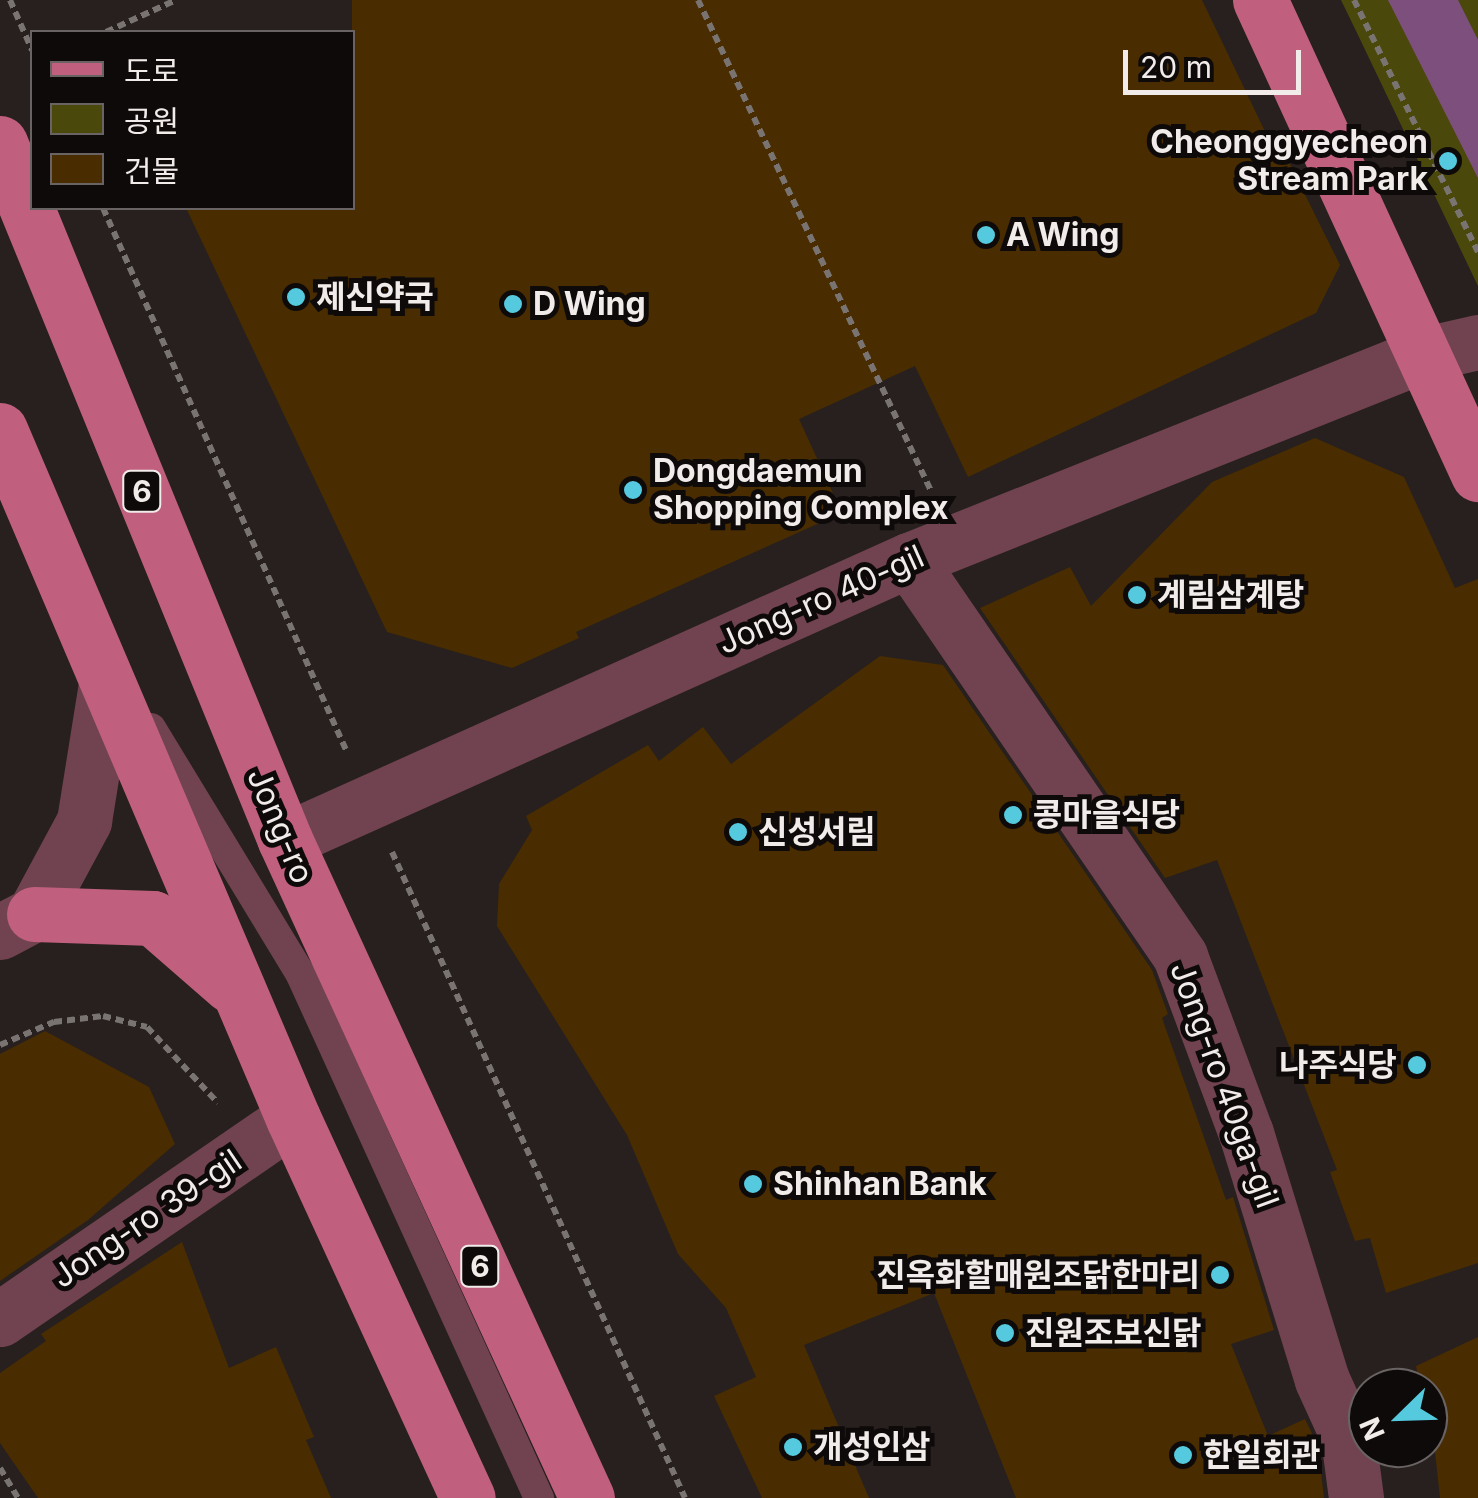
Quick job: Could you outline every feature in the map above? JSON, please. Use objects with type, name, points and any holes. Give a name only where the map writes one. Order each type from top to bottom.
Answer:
[{"type":"main road","points":[[1260,0],[1478,474]]},
{"type":"main road","name":"Jong-ro","points":[[0,143],[285,840],[587,1498]]},
{"type":"main road","points":[[0,430],[82,614],[106,684],[240,993],[275,1131],[468,1498]]},
{"type":"main road","points":[[17,923],[153,918],[240,993]]},
{"type":"street","name":"Jong-ro 40-gil","points":[[285,840],[931,551],[1425,354],[1478,342]]},
{"type":"street","name":"Jong-ro 40ga-gil","points":[[931,551],[1180,956],[1246,1133],[1322,1380],[1348,1437],[1356,1498]]},
{"type":"street","points":[[17,923],[84,821],[106,684]]},
{"type":"street","name":"Jong-ro 39-gil","points":[[0,1320],[275,1131]]},
{"type":"lane","points":[[82,614],[302,975],[540,1498]]},
{"type":"path","points":[[10,0],[30,45]]},
{"type":"path","points":[[110,30],[176,0]]},
{"type":"path","points":[[698,0],[931,551]]},
{"type":"path","points":[[1354,0],[1478,252]]},
{"type":"path","points":[[0,1044],[54,1022],[102,1016],[147,1027],[275,1131]]},
{"type":"path","points":[[0,1468],[18,1498]]},
{"type":"green space","name":"Cheonggyecheon Stream Park","points":[[1341,0],[1478,0],[1478,286],[1358,35]]},
{"type":"shaded area","points":[[1388,0],[1458,0],[1478,40],[1478,178]]},
{"type":"building","name":"Dongdaemun Shopping Complex","points":[[352,0],[1202,0],[1273,148],[1279,142],[1340,265],[1316,313],[968,477],[915,366],[799,419],[842,513],[576,632],[579,638],[512,668],[387,632],[187,210],[355,210]]},
{"type":"building","points":[[1315,438],[1404,477],[1455,588],[1478,579],[1478,1263],[1386,1293],[1370,1238],[1355,1241],[1330,1172],[1337,1170],[1217,860],[1165,878],[980,608],[1070,567],[1091,606],[1212,482]]},
{"type":"building","points":[[880,656],[943,665],[1152,970],[1168,1014],[1162,1018],[1226,1200],[1233,1197],[1274,1330],[1231,1344],[1268,1436],[1305,1419],[1318,1446],[1324,1498],[1016,1498],[934,1293],[804,1345],[869,1498],[762,1498],[714,1396],[756,1377],[726,1308],[678,1254],[627,1135],[497,926],[499,884],[532,830],[526,816],[648,745],[659,761],[703,727],[731,764]]},
{"type":"building","points":[[45,1031],[149,1087],[175,1144],[88,1220],[0,1281],[0,1054]]},
{"type":"building","points":[[182,1242],[229,1368],[276,1347],[314,1437],[306,1440],[331,1498],[38,1498],[0,1443],[0,1373],[46,1341],[41,1334]]},
{"type":"building","points":[[1478,1337],[1478,1498],[1440,1498],[1437,1468],[1448,1468],[1448,1368],[1416,1366]]},
{"type":"place","name":"Cheonggyecheon Stream Park","points":[[1448,161]]},
{"type":"place","name":"A Wing","points":[[986,235]]},
{"type":"place","name":"제신약국","points":[[296,297]]},
{"type":"place","name":"D Wing","points":[[513,304]]},
{"type":"place","name":"Dongdaemun Shopping Complex","points":[[633,490]]},
{"type":"place","name":"계림삼계탕","points":[[1137,595]]},
{"type":"place","name":"콩마을식당","points":[[1013,815]]},
{"type":"place","name":"신성서림","points":[[738,832]]},
{"type":"place","name":"나주식당","points":[[1417,1065]]},
{"type":"place","name":"Shinhan Bank","points":[[753,1184]]},
{"type":"place","name":"진옥화할매원조닭한마리","points":[[1220,1275]]},
{"type":"place","name":"진원조보신닭","points":[[1005,1333]]},
{"type":"place","name":"개성인삼","points":[[793,1447]]},
{"type":"place","name":"한일회관","points":[[1183,1455]]}]
